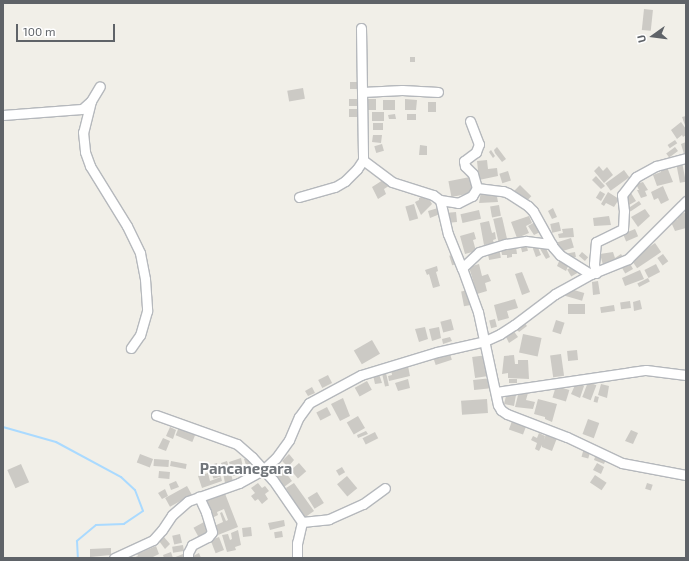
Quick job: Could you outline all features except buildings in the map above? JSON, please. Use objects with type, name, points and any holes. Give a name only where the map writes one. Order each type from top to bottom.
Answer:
[{"type":"street","points":[[299,197],[335,186],[345,181],[358,169],[363,160],[361,28]]},
{"type":"street","points":[[100,86],[91,101],[83,132],[85,152],[90,166],[127,226],[140,253],[145,279],[147,311],[140,335],[131,348]]},
{"type":"street","points":[[362,92],[402,90],[438,92]]},
{"type":"street","points":[[3,115],[74,111],[82,109],[91,101]]},
{"type":"street","points":[[470,121],[479,144],[476,152],[464,161],[465,166],[473,174],[477,188]]},
{"type":"street","points":[[593,274],[596,242],[622,229],[624,211],[622,195],[636,177],[656,166],[686,158]]},
{"type":"street","points":[[363,160],[392,182],[433,195],[440,200],[458,203],[467,200],[477,188]]},
{"type":"street","points":[[477,188],[503,191],[528,206],[539,220],[552,244],[560,254],[593,274]]},
{"type":"street","points":[[440,200],[448,234],[478,312],[498,405],[501,410],[507,414],[567,437],[622,464],[686,475]]},
{"type":"street","points":[[114,558],[125,556],[153,540],[172,515],[188,501],[239,483],[264,469],[276,458],[289,440],[299,417],[309,403],[361,375],[403,361],[485,340],[514,325],[555,294],[633,255],[657,229],[686,202]]},
{"type":"street","points":[[462,268],[479,252],[499,246],[526,241],[552,244]]},
{"type":"street","points":[[496,392],[646,370],[686,375]]},
{"type":"street","points":[[156,415],[237,444],[264,469],[302,522],[297,544],[296,558]]},
{"type":"street","points":[[302,522],[329,519],[363,504],[385,488]]},
{"type":"street","points":[[188,557],[188,553],[192,545],[208,537],[212,532],[206,512],[199,497]]},
{"type":"waterway","points":[[3,427],[56,442],[121,477],[135,490],[143,511],[124,524],[96,525],[77,541],[78,558]]},
{"type":"district","name":"Pancanegara","points":[[246,469]]}]
